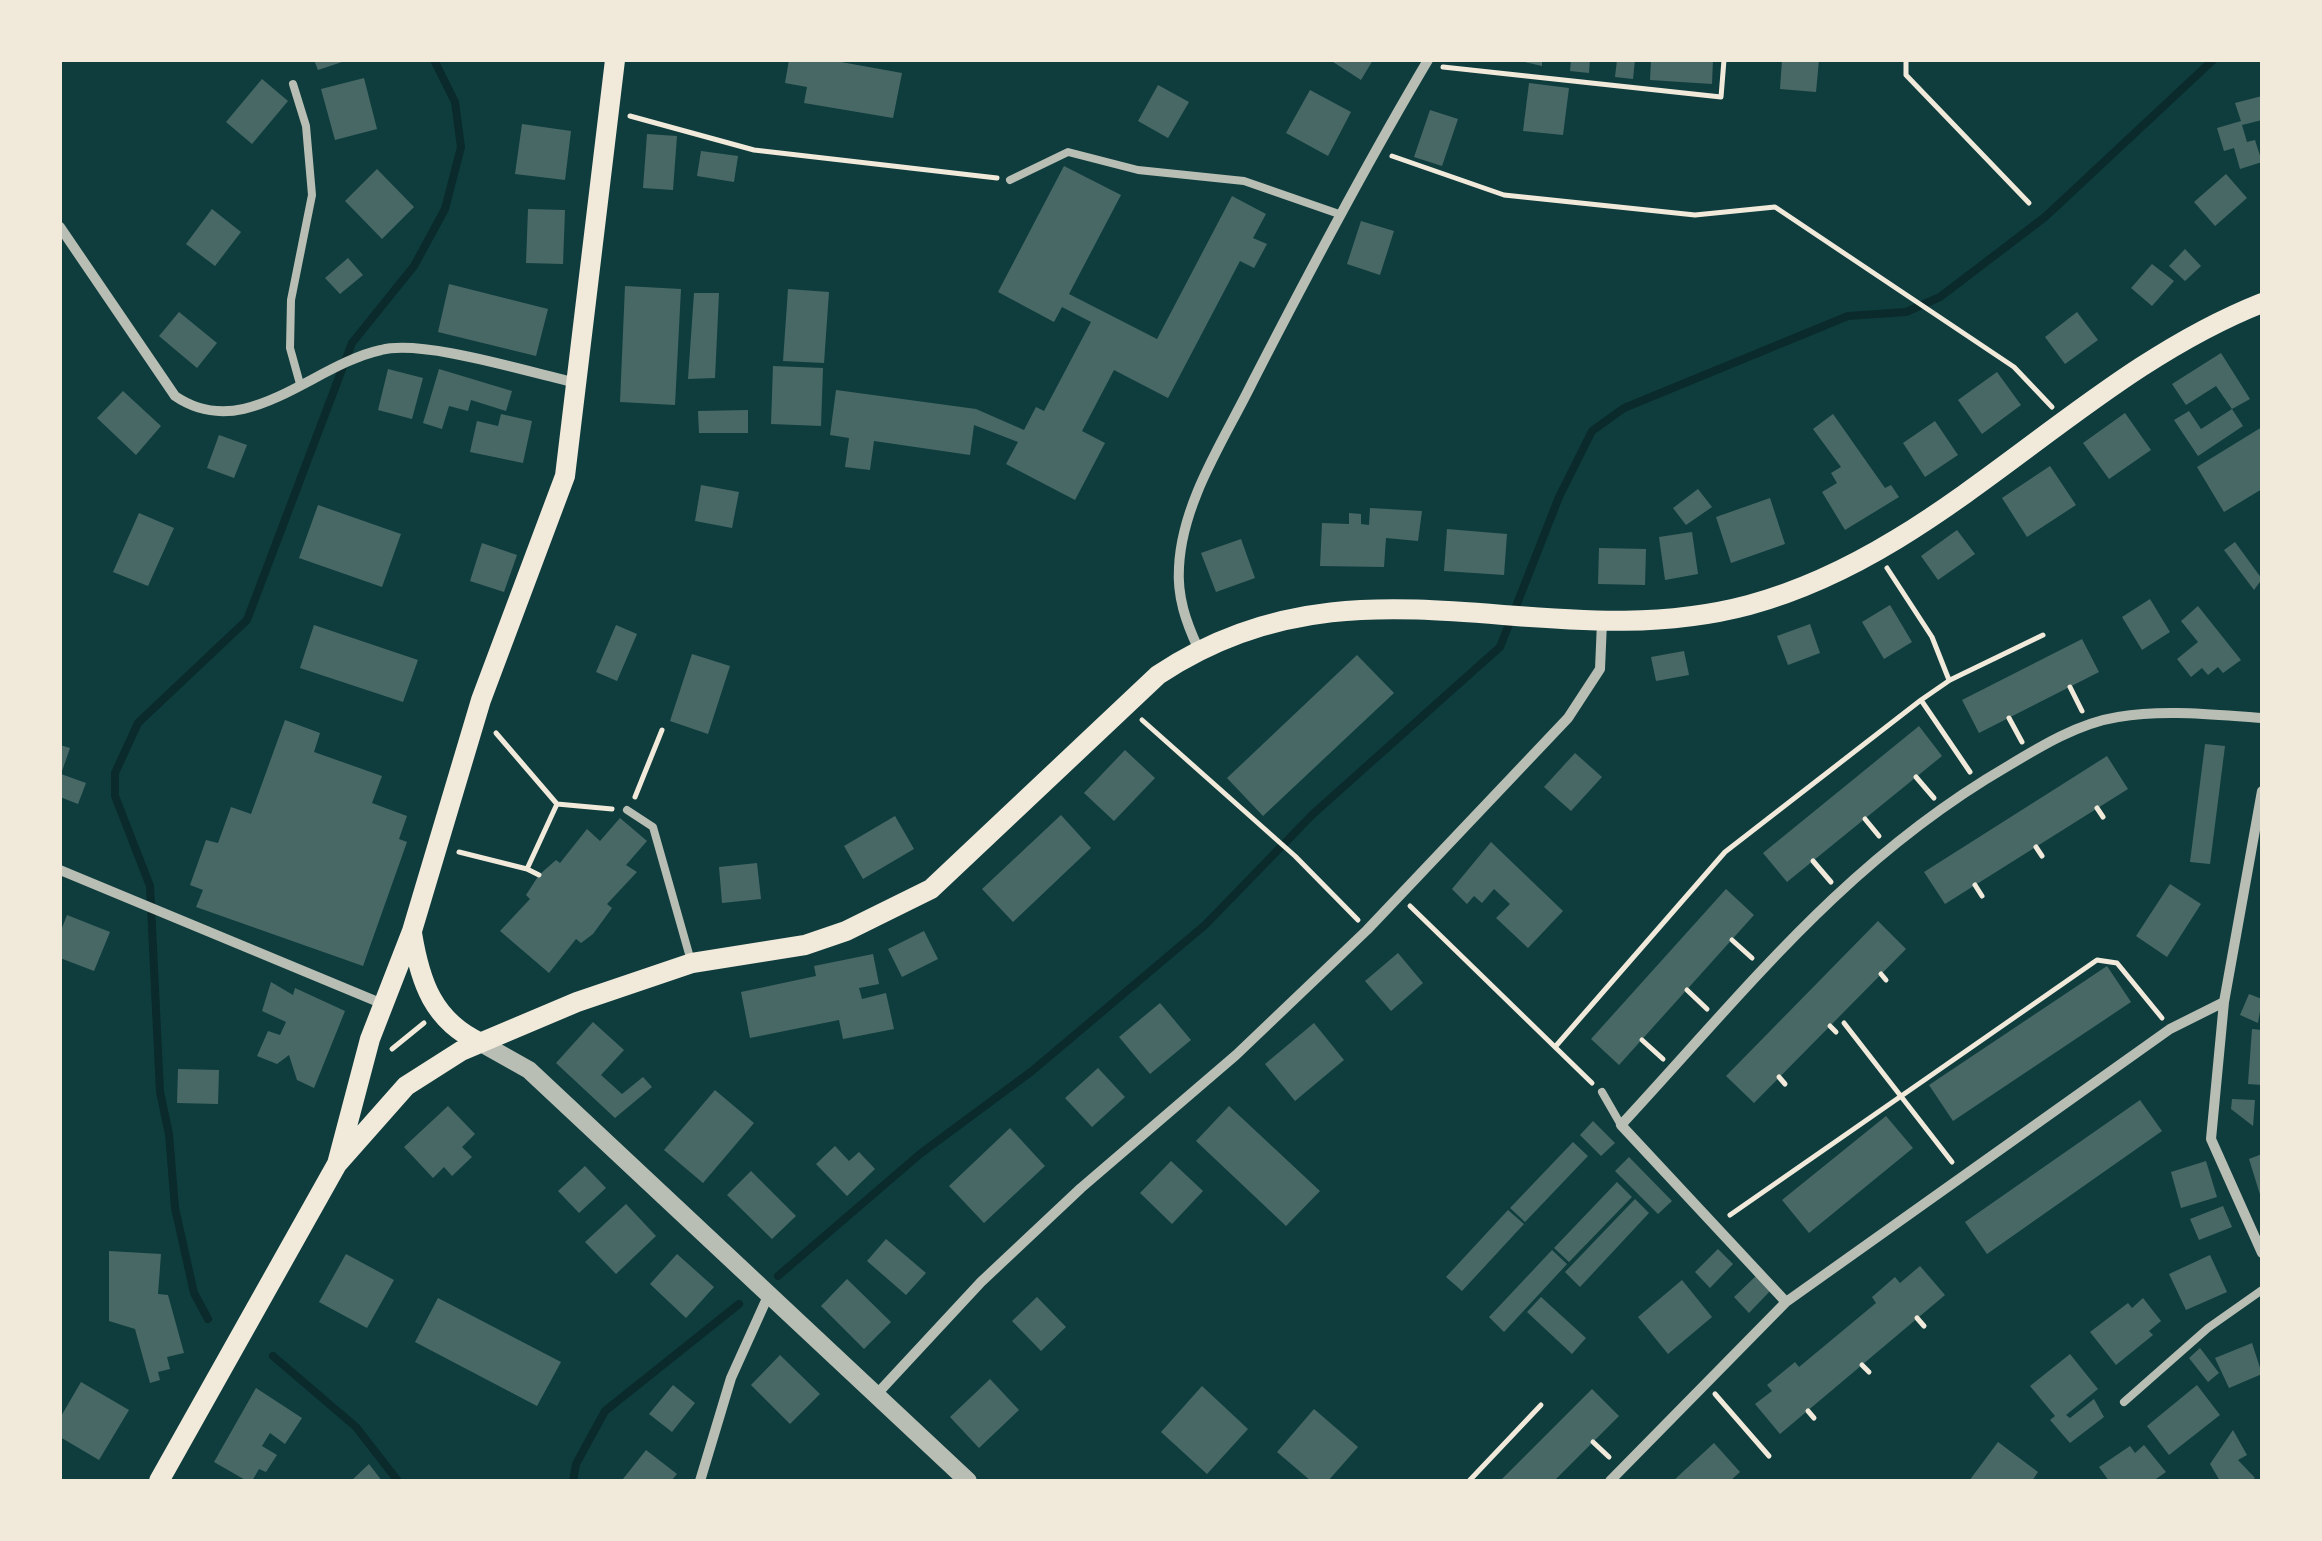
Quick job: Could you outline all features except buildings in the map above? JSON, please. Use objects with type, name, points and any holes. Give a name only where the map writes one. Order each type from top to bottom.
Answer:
[{"type":"main road","points":[[337,1164],[370,1039],[412,931],[478,712],[565,476],[615,60]]},
{"type":"main road","points":[[159,1481],[337,1164],[360,1133],[416,1077],[480,1043],[577,1002],[692,963],[804,945],[902,906],[968,858],[1158,675],[1198,648],[1236,632],[1344,609],[1417,606],[1602,622],[1684,618],[1746,605],[1849,568],[1906,536],[2063,421],[2211,326],[2262,303]]},
{"type":"main road","points":[[412,931],[420,974],[438,1012],[457,1031],[480,1043]]},
{"type":"street","points":[[1198,648],[1180,596],[1178,565],[1186,526],[1207,473],[1338,214],[1427,62]]},
{"type":"street","points":[[60,227],[175,396],[194,409],[222,414],[240,411],[382,349],[408,350],[578,383]]},
{"type":"street","points":[[876,1395],[981,1282],[1081,1188],[1236,1056],[1367,930],[1568,718],[1600,669],[1602,622]]},
{"type":"street","points":[[1786,1302],[1621,1125],[1762,967],[1839,892],[1888,847],[1978,783],[2028,754],[2090,726],[2136,714],[2262,718]]},
{"type":"street","points":[[2262,791],[2224,1002],[2211,1139],[2262,1252]]},
{"type":"street","points":[[60,870],[383,1004]]},
{"type":"street","points":[[1610,1481],[1786,1302],[2170,1028],[2224,1002]]},
{"type":"street","points":[[480,1043],[529,1070],[968,1481]]},
{"type":"street","points":[[700,1481],[731,1378],[768,1296]]},
{"type":"lane","points":[[293,84],[306,126],[312,194],[291,300],[290,348],[300,384]]},
{"type":"lane","points":[[1010,180],[1068,152],[1138,170],[1244,182],[1338,214]]},
{"type":"lane","points":[[626,810],[654,828],[692,963]]},
{"type":"lane","points":[[1602,1092],[1621,1125]]},
{"type":"lane","points":[[2124,1402],[2208,1328],[2262,1290]]},
{"type":"path","points":[[1427,62],[1721,97],[1724,60]]},
{"type":"path","points":[[1906,60],[1906,75],[2029,203]]},
{"type":"path","points":[[610,111],[754,150],[1010,180]]},
{"type":"path","points":[[1375,149],[1504,196],[1695,215],[1775,207],[1930,314],[2014,366],[2063,421]]},
{"type":"path","points":[[1901,591],[1932,637],[1934,652],[1950,680]]},
{"type":"path","points":[[1555,1046],[1725,852],[1950,680],[2043,635]]},
{"type":"path","points":[[2070,687],[2090,726]]},
{"type":"path","points":[[1921,700],[1978,783]]},
{"type":"path","points":[[1126,706],[1296,856],[1367,930]]},
{"type":"path","points":[[478,712],[557,804],[626,810],[642,784],[662,730]]},
{"type":"path","points":[[2009,718],[2028,754]]},
{"type":"path","points":[[1916,777],[1942,808]]},
{"type":"path","points":[[527,870],[557,804]]},
{"type":"path","points":[[2097,808],[2102,816]]},
{"type":"path","points":[[1865,819],[1888,847]]},
{"type":"path","points":[[436,846],[539,876]]},
{"type":"path","points":[[2036,846],[2042,856]]},
{"type":"path","points":[[1813,861],[1839,892]]},
{"type":"path","points":[[1975,885],[1982,896]]},
{"type":"path","points":[[1399,896],[1602,1092]]},
{"type":"path","points":[[1732,940],[1762,967]]},
{"type":"path","points":[[1716,1226],[1899,1094],[2097,960],[2118,963],[2170,1028]]},
{"type":"path","points":[[1687,990],[1717,1018]]},
{"type":"path","points":[[392,1049],[438,1012]]},
{"type":"path","points":[[1844,1023],[1963,1176]]},
{"type":"path","points":[[1830,1026],[1836,1032]]},
{"type":"path","points":[[370,1039],[392,1049],[416,1077]]},
{"type":"path","points":[[1642,1040],[1673,1068]]},
{"type":"path","points":[[1779,1078],[1785,1084]]},
{"type":"path","points":[[1918,1318],[1924,1326]]},
{"type":"path","points":[[1862,1365],[1869,1372]]},
{"type":"path","points":[[1707,1385],[1769,1456]]},
{"type":"path","points":[[1469,1481],[1541,1406]]},
{"type":"path","points":[[1808,1411],[1814,1418]]},
{"type":"waterway","points":[[208,1319],[194,1293],[175,1208],[169,1134],[160,1092],[150,886],[115,796],[115,773],[138,723],[247,620],[352,343],[414,266],[445,209],[461,147],[455,102],[434,60]]},
{"type":"waterway","points":[[778,1276],[920,1154],[1032,1071],[1205,925],[1313,814],[1500,647],[1559,497],[1592,431],[1624,408],[1848,316],[1906,312],[1940,297],[2045,217],[2213,60]]},
{"type":"waterway","points":[[573,1481],[576,1464],[605,1411],[739,1304]]},
{"type":"waterway","points":[[273,1356],[356,1427],[398,1481]]}]
